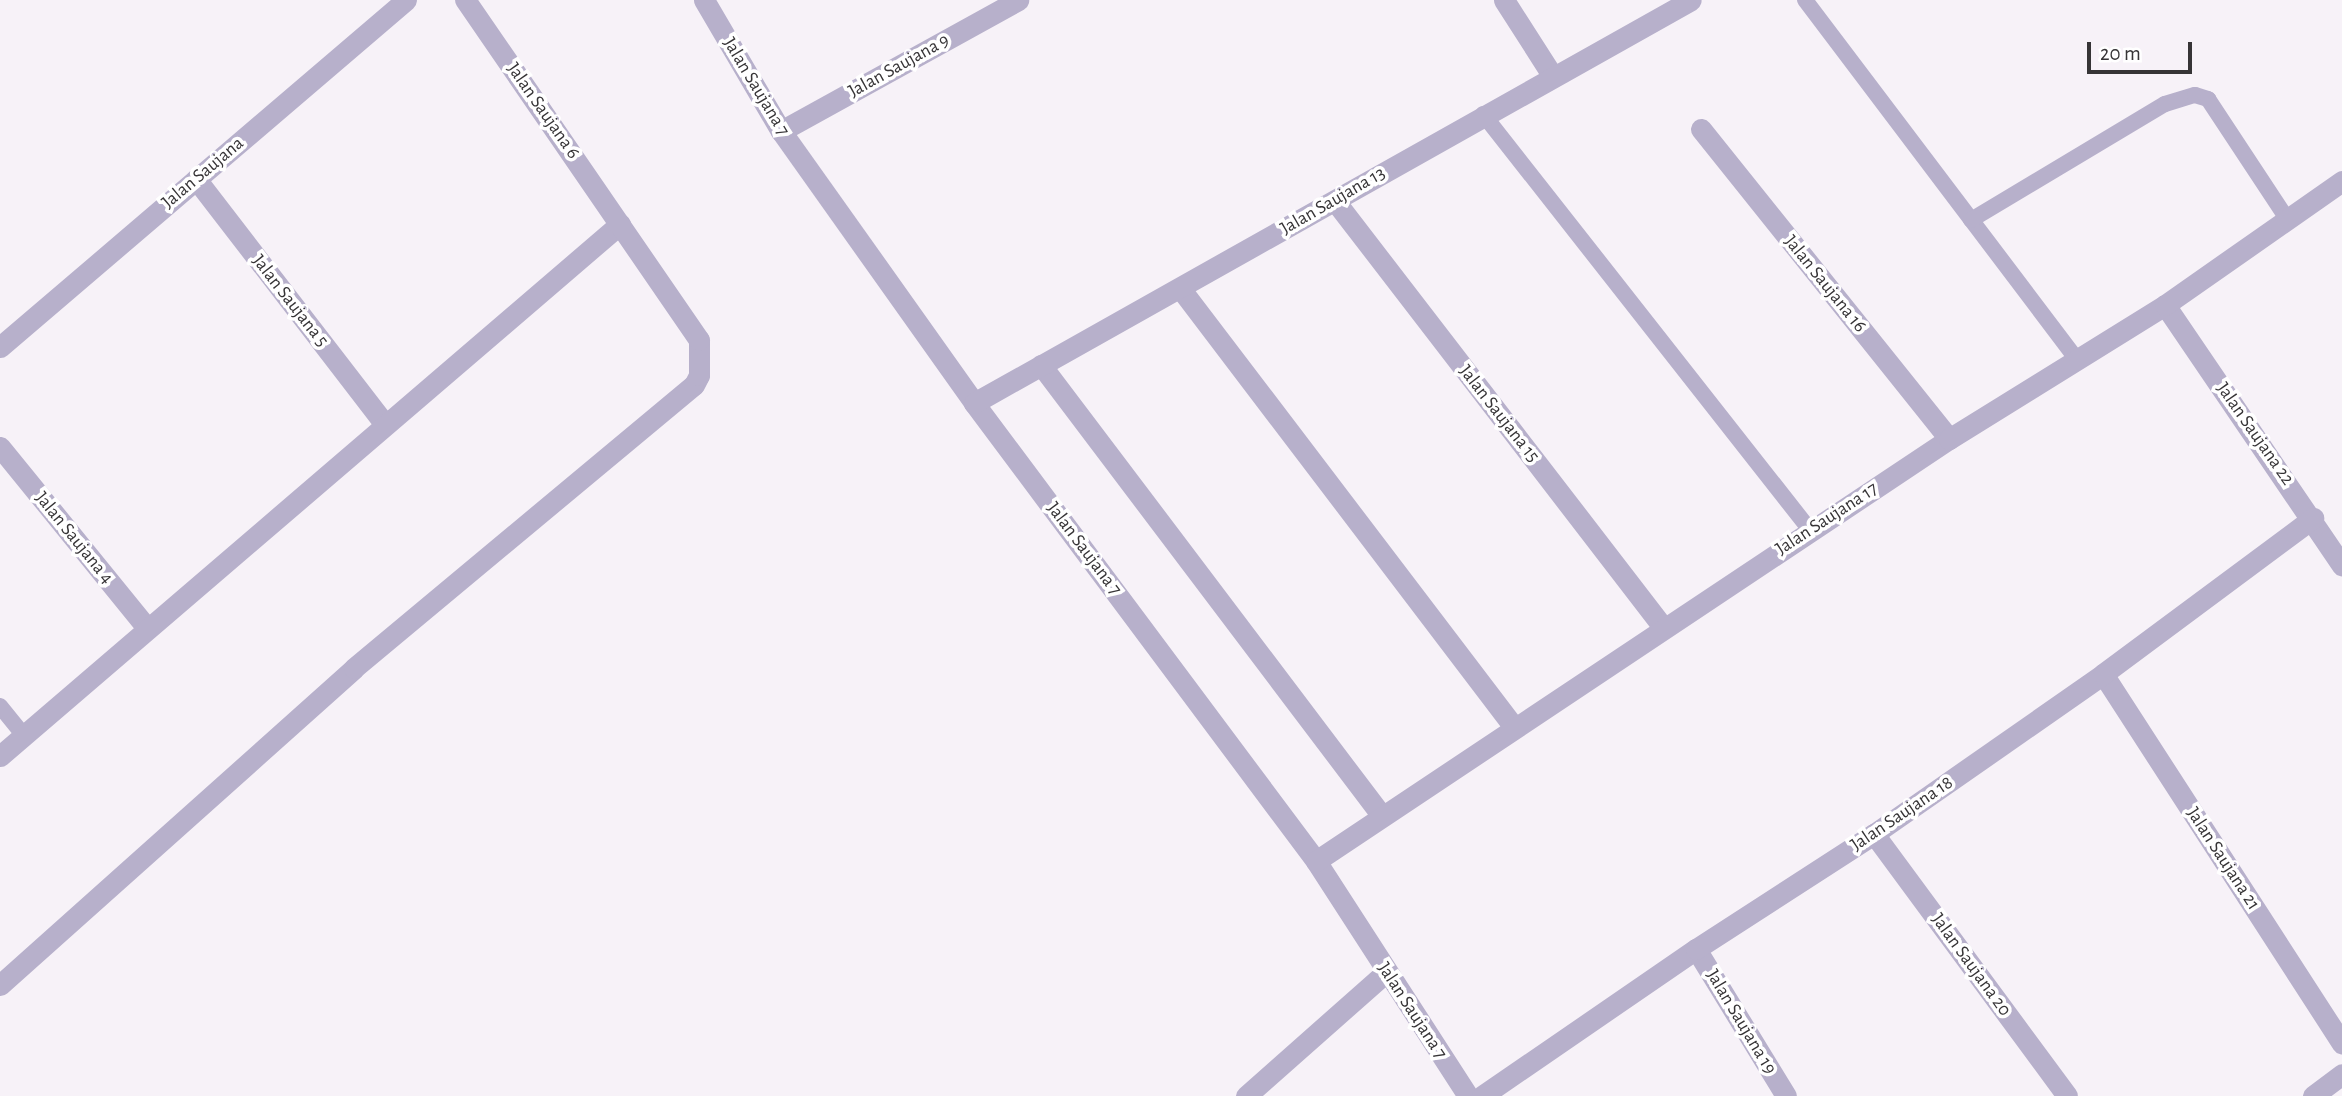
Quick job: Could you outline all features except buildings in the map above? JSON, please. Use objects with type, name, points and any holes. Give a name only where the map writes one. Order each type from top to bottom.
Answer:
[{"type":"street","name":"Jalan Saujana","points":[[0,346],[406,0]]},
{"type":"street","name":"Jalan Saujana 6","points":[[0,985],[354,668],[694,385],[702,363],[699,340],[465,0]]},
{"type":"street","name":"Jalan Saujana 7","points":[[704,0],[781,131],[974,403],[1316,861],[1468,1096]]},
{"type":"street","name":"Jalan Saujana 9","points":[[781,131],[1018,0]]},
{"type":"street","points":[[1504,0],[1552,75]]},
{"type":"street","name":"Jalan Saujana 13","points":[[974,403],[1335,201],[1552,75],[1628,38],[1691,0]]},
{"type":"street","name":"Jalan Saujana 16","points":[[1702,129],[1949,439]]},
{"type":"street","name":"Jalan Saujana 5","points":[[196,179],[384,423]]},
{"type":"street","name":"Jalan Saujana 17","points":[[1316,861],[1810,530],[1949,439],[2078,361],[2165,304],[2342,181]]},
{"type":"street","name":"Jalan Saujana 15","points":[[1335,201],[1663,627]]},
{"type":"street","points":[[0,756],[384,423],[620,224]]},
{"type":"street","points":[[1180,288],[1514,727]]},
{"type":"street","name":"Jalan Saujana 22","points":[[2165,304],[2313,518],[2342,565]]},
{"type":"street","points":[[1041,365],[1382,816]]},
{"type":"street","name":"Jalan Saujana 4","points":[[0,447],[147,628]]},
{"type":"street","name":"Jalan Saujana 18","points":[[1482,1096],[1696,949],[1874,834],[2103,674],[2313,518]]},
{"type":"street","name":"Jalan Saujana 21","points":[[2103,674],[2342,1044]]},
{"type":"street","name":"Jalan Saujana 20","points":[[1874,834],[2067,1096]]},
{"type":"street","name":"Jalan Saujana 19","points":[[1696,949],[1786,1096]]},
{"type":"street","points":[[1246,1096],[1387,972]]},
{"type":"street","points":[[2313,1096],[2342,1074]]},
{"type":"lane","points":[[1805,0],[2078,361]]},
{"type":"lane","points":[[1971,220],[2165,104],[2195,95],[2208,99],[2287,219]]},
{"type":"lane","points":[[1483,114],[1810,530]]},
{"type":"lane","points":[[0,706],[24,736]]}]
